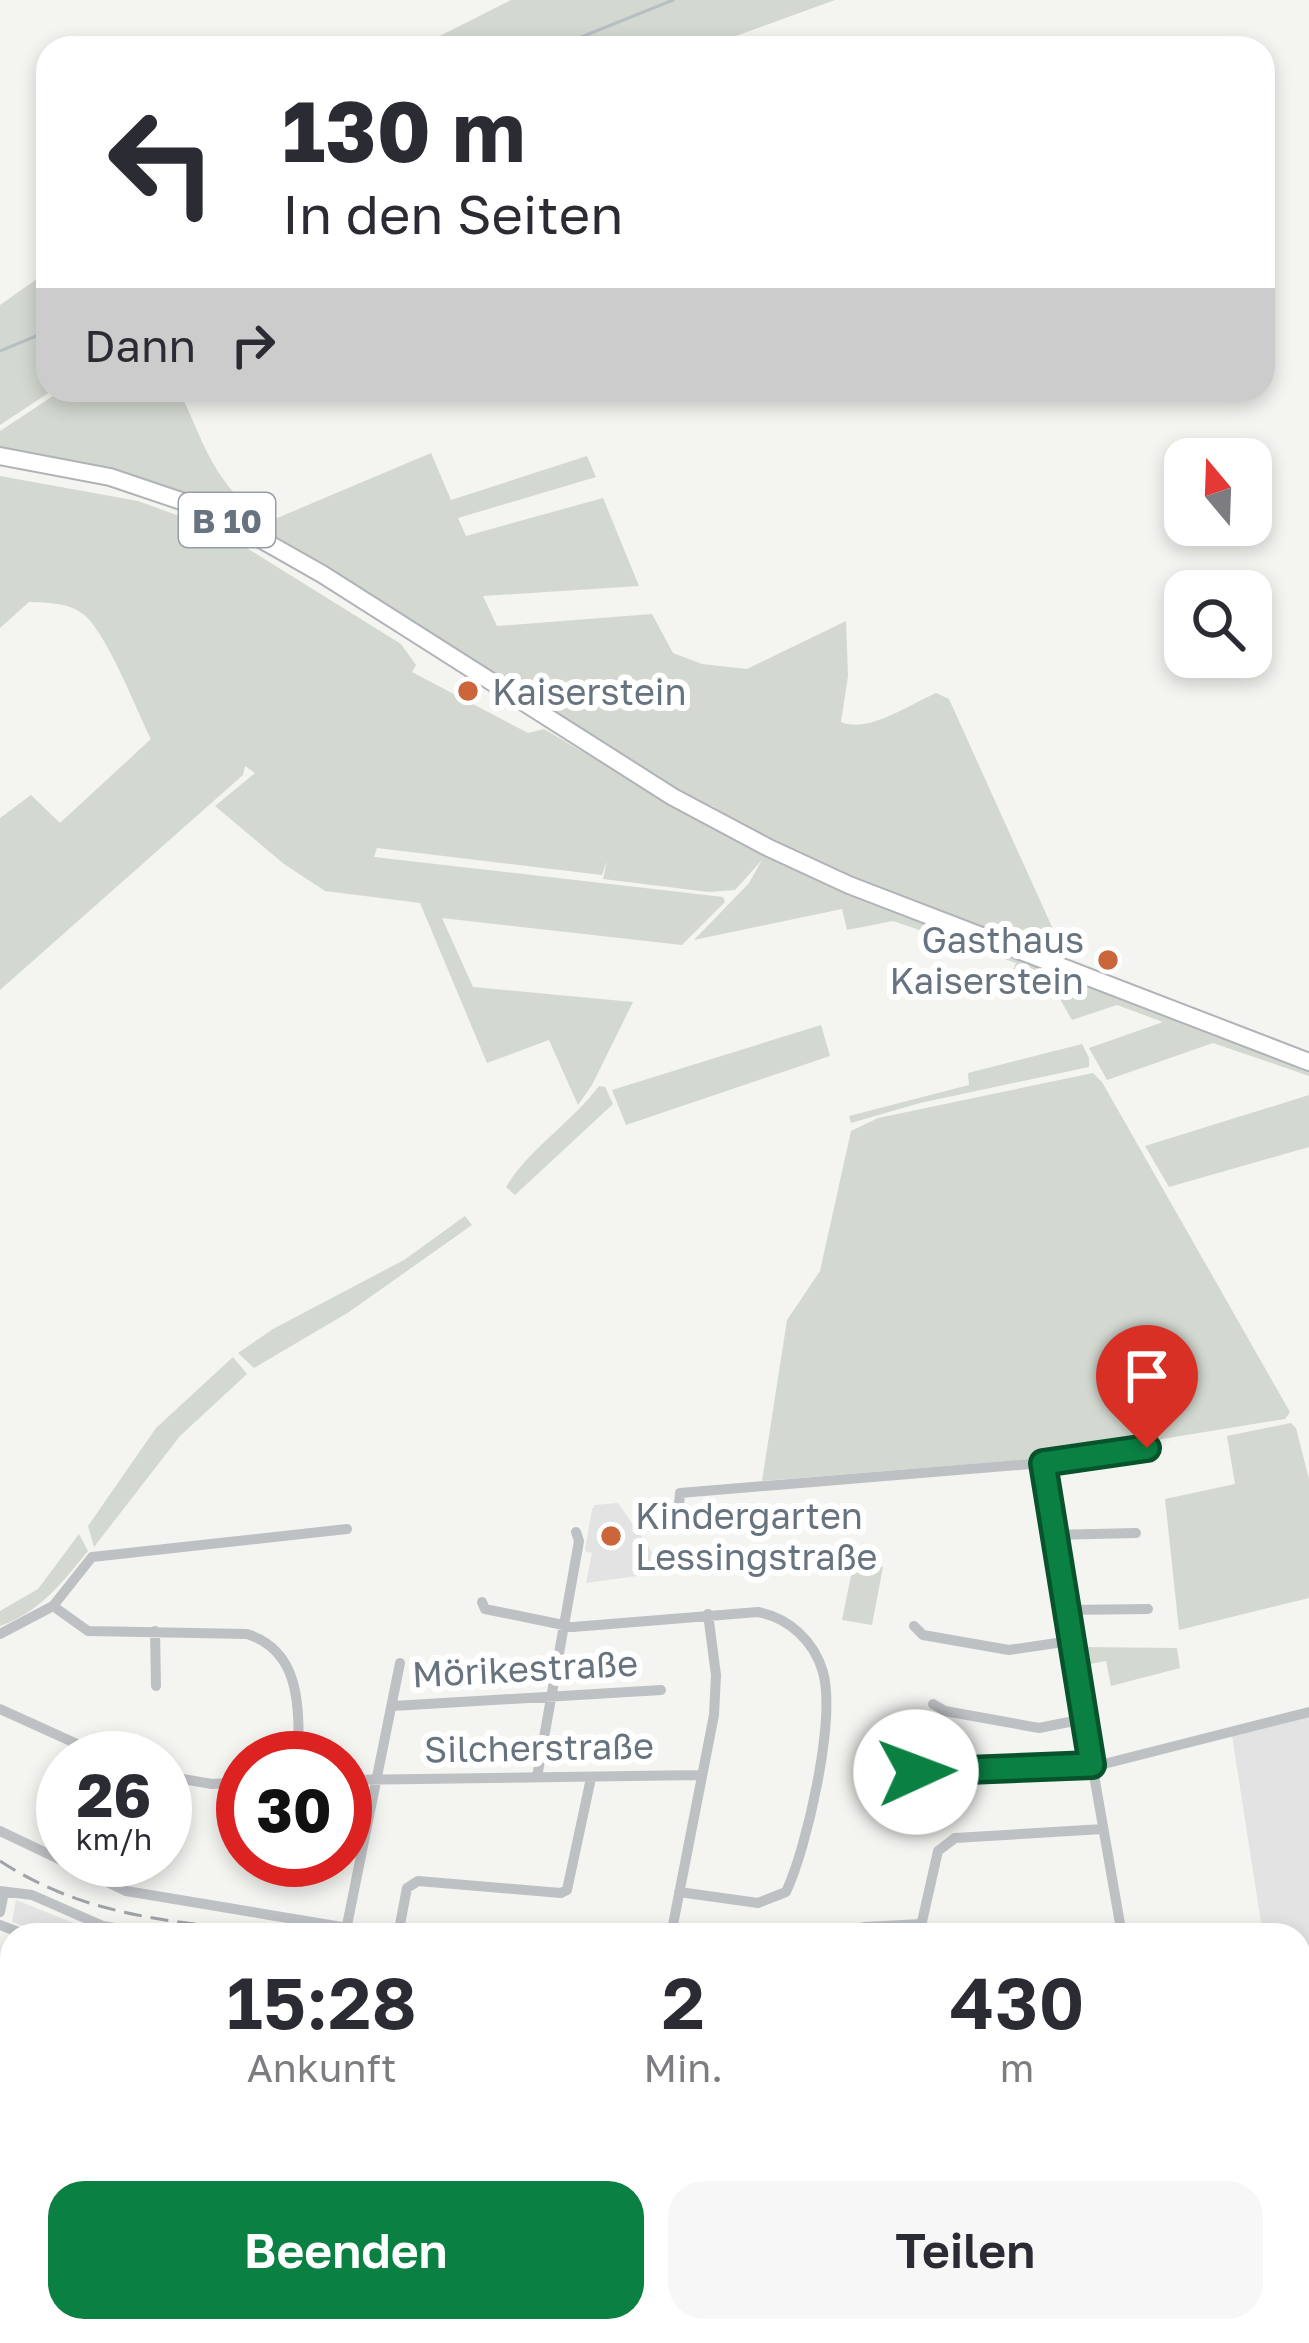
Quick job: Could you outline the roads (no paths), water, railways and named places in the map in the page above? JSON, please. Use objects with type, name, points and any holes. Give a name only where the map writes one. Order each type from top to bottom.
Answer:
[{"type":"main road","name":"B 10","points":[[0,456],[110,477],[211,512],[322,574],[673,797],[769,848],[848,885],[1309,1062]]},
{"type":"street","points":[[679,1505],[680,1493],[1043,1463],[1147,1448]]},
{"type":"street","points":[[1043,1463],[1120,1923]]},
{"type":"street","points":[[0,1634],[52,1606],[92,1557],[347,1529]]},
{"type":"street","points":[[536,1777],[580,1541],[576,1532]]},
{"type":"street","points":[[1052,1535],[1136,1533]]},
{"type":"street","points":[[482,1602],[485,1609],[564,1626],[708,1614],[776,1616],[802,1635],[822,1670],[825,1719],[798,1866],[786,1892],[758,1904],[679,1892]]},
{"type":"street","points":[[52,1606],[84,1630],[247,1634],[267,1644],[281,1657],[294,1683],[297,1731]]},
{"type":"street","points":[[1066,1610],[1148,1609]]},
{"type":"street","points":[[673,1923],[713,1715],[716,1675],[708,1614]]},
{"type":"street","points":[[914,1626],[923,1635],[1009,1650],[1070,1641]]},
{"type":"street","points":[[155,1631],[156,1685]]},
{"type":"street","points":[[349,1923],[400,1663]]},
{"type":"street","name":"Mörikestraße","points":[[393,1706],[662,1690]]},
{"type":"street","points":[[932,1703],[945,1711],[1039,1728],[1084,1719]]},
{"type":"street","points":[[0,1709],[48,1731]]},
{"type":"street","points":[[872,1773],[1092,1765],[1309,1712]]},
{"type":"street","name":"Silcherstraße","points":[[372,1779],[701,1775]]},
{"type":"street","points":[[397,1923],[407,1888],[418,1881],[567,1890],[591,1778]]},
{"type":"street","points":[[922,1923],[938,1851],[955,1838],[1103,1829]]},
{"type":"street","points":[[0,1831],[126,1891],[303,1923]]},
{"type":"street","points":[[0,1912],[2,1892],[32,1895],[96,1923]]},
{"type":"waterway","points":[[584,36],[673,0]]},
{"type":"waterway","points":[[0,351],[36,336]]},
{"type":"railway","points":[[0,1861],[69,1896],[190,1923]]},
{"type":"place","name":"Kaiserstein","points":[[468,691]]},
{"type":"place","name":"Gasthaus Kaiserstein","points":[[1108,960]]},
{"type":"place","name":"Kindergarten Lessingstraße","points":[[611,1536]]}]
